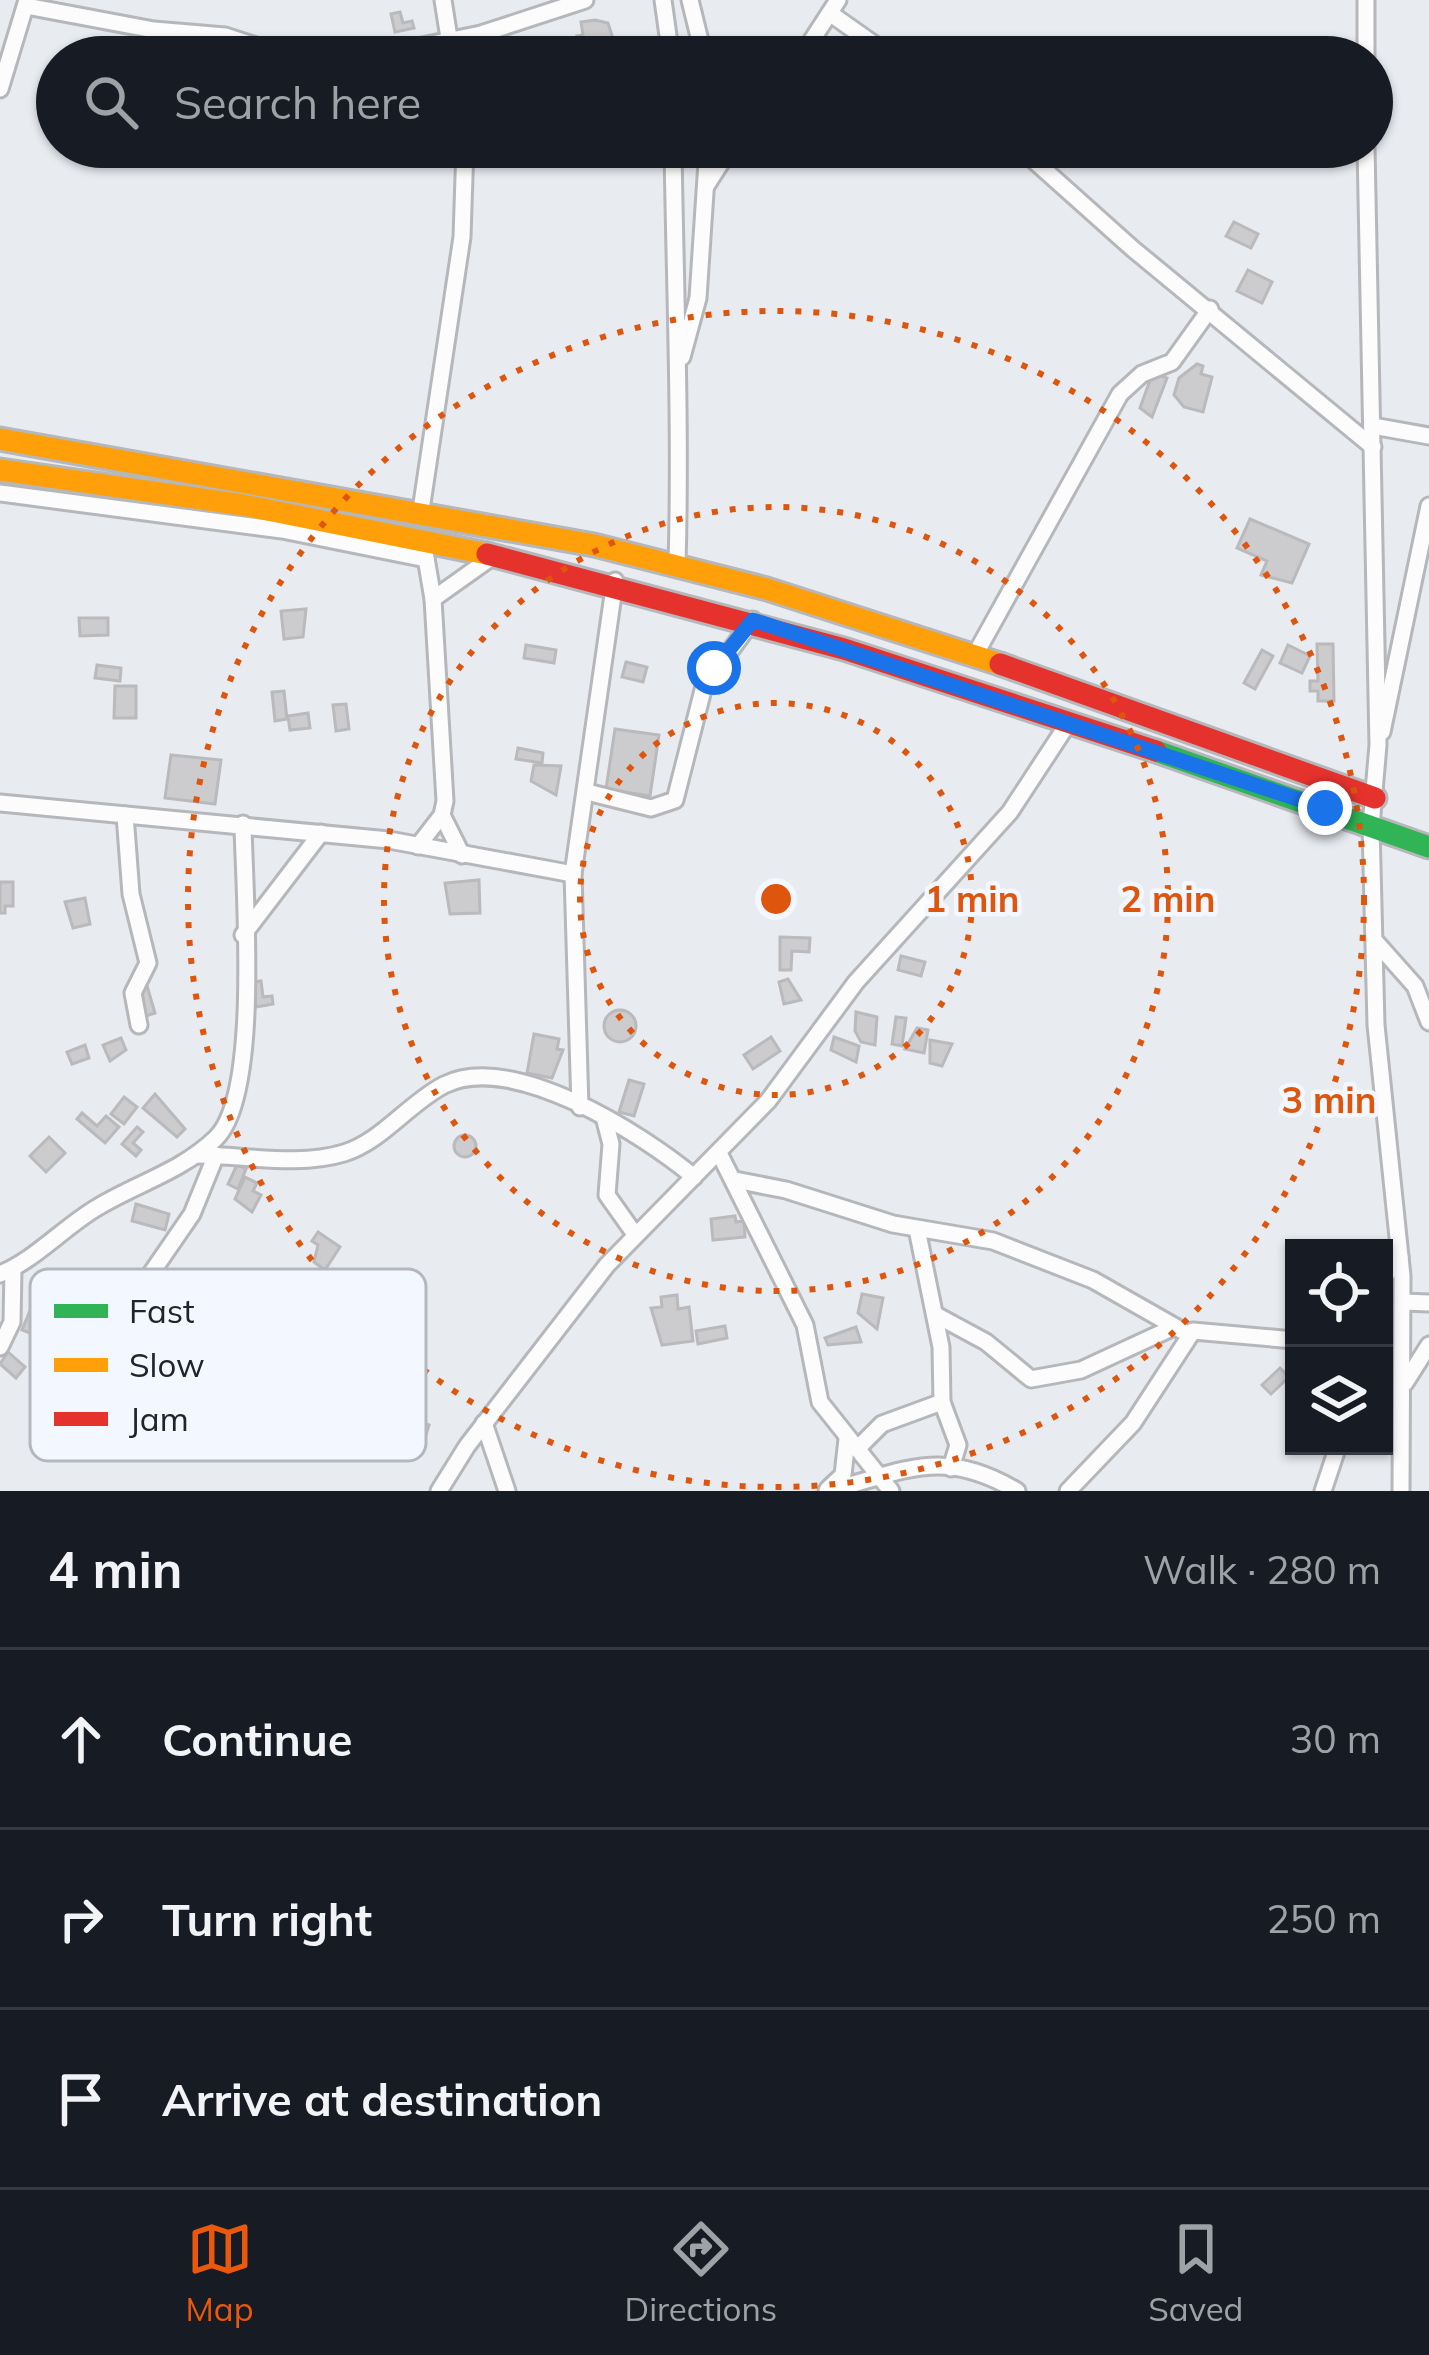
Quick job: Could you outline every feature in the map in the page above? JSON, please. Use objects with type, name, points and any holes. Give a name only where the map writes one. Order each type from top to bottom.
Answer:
[{"type":"main road","points":[[0,439],[421,510],[677,565],[975,655],[1375,798]]},
{"type":"main road","points":[[0,470],[57,475],[424,548],[497,553],[615,580],[1069,722],[1429,847]]},
{"type":"street","points":[[443,0],[448,36]]},
{"type":"street","points":[[488,36],[585,0]]},
{"type":"street","points":[[663,0],[668,36]]},
{"type":"street","points":[[690,0],[699,36]]},
{"type":"street","points":[[1366,0],[1366,36]]},
{"type":"street","points":[[0,89],[27,3],[154,30],[225,36]]},
{"type":"street","points":[[815,36],[835,7],[868,36]]},
{"type":"street","points":[[421,510],[462,237],[464,168]]},
{"type":"street","points":[[673,168],[674,291],[682,359],[677,565]]},
{"type":"street","points":[[682,359],[698,298],[706,168]]},
{"type":"street","points":[[705,189],[718,168]]},
{"type":"street","points":[[1044,168],[1373,447]]},
{"type":"street","points":[[1366,168],[1378,745],[1371,826],[1376,1025],[1403,1302],[1401,1491]]},
{"type":"street","points":[[975,655],[1120,394],[1142,374],[1172,362],[1210,309]]},
{"type":"street","points":[[1373,426],[1429,436]]},
{"type":"street","points":[[0,494],[424,548],[433,598],[442,815],[462,855]]},
{"type":"street","points":[[1378,745],[1395,689],[1429,506]]},
{"type":"street","points":[[433,598],[497,553]]},
{"type":"street","points":[[580,1107],[572,874],[615,580]]},
{"type":"street","points":[[586,792],[651,808],[675,800],[704,686],[753,620]]},
{"type":"street","points":[[439,1491],[484,1423],[634,1233],[768,1101],[856,982],[989,837],[1069,722]]},
{"type":"street","points":[[0,803],[321,833],[572,874]]},
{"type":"street","points":[[125,815],[129,881],[148,963],[133,993],[140,1025]]},
{"type":"street","points":[[418,846],[442,815]]},
{"type":"street","points":[[0,1347],[12,1322],[6,1271],[83,1215],[196,1155],[232,1119],[240,1093],[243,824]]},
{"type":"street","points":[[243,935],[321,833]]},
{"type":"street","points":[[1375,941],[1415,986],[1429,1022]]},
{"type":"street","points":[[196,1155],[264,1159],[342,1154],[418,1100],[467,1075],[508,1078],[604,1117],[694,1177]]},
{"type":"street","points":[[604,1117],[611,1144],[607,1195],[634,1233]]},
{"type":"street","points":[[718,1153],[805,1324],[820,1402],[888,1484]]},
{"type":"street","points":[[154,1269],[192,1214],[216,1155]]},
{"type":"street","points":[[735,1180],[917,1229],[964,1232],[1005,1245],[1093,1280],[1181,1331]]},
{"type":"street","points":[[917,1229],[936,1315],[942,1402],[958,1445],[951,1468]]},
{"type":"street","points":[[1393,1266],[1400,1257]]},
{"type":"street","points":[[1403,1302],[1429,1303]]},
{"type":"street","points":[[936,1315],[986,1342],[1031,1379],[1081,1370],[1181,1331],[1207,1329],[1285,1339]]},
{"type":"street","points":[[1068,1491],[1133,1423],[1181,1331]]},
{"type":"street","points":[[1404,1386],[1429,1345]]},
{"type":"street","points":[[826,1491],[843,1475],[852,1444],[882,1424],[942,1402]]},
{"type":"street","points":[[484,1423],[507,1491]]},
{"type":"street","points":[[1323,1491],[1335,1455]]},
{"type":"street","points":[[826,1491],[888,1484],[914,1464],[951,1468],[1017,1491]]},
{"type":"building","points":[[400,12],[403,23],[412,21],[414,28],[395,32],[391,14]]},
{"type":"building","points":[[581,22],[608,23],[612,36],[577,36],[583,35]]},
{"type":"building","points":[[1234,222],[1258,234],[1251,248],[1226,236]]},
{"type":"building","points":[[1248,270],[1272,282],[1262,303],[1237,291]]},
{"type":"building","points":[[1197,364],[1203,366],[1201,374],[1212,377],[1203,412],[1184,407],[1174,395],[1179,378]]},
{"type":"building","points":[[1153,372],[1167,378],[1152,417],[1140,408]]},
{"type":"building","points":[[1250,519],[1309,544],[1292,583],[1261,575],[1267,561],[1237,548]]},
{"type":"building","points":[[306,609],[303,637],[284,639],[281,611]]},
{"type":"building","points":[[79,618],[108,618],[108,635],[80,636]]},
{"type":"building","points":[[1317,644],[1333,644],[1334,701],[1318,701],[1318,691],[1310,691],[1310,681],[1318,681]]},
{"type":"building","points":[[526,645],[556,650],[554,663],[524,658]]},
{"type":"building","points":[[1288,645],[1310,656],[1302,673],[1280,663]]},
{"type":"building","points":[[1262,650],[1273,656],[1255,689],[1244,683]]},
{"type":"building","points":[[626,662],[647,667],[643,682],[622,677]]},
{"type":"building","points":[[97,665],[121,668],[120,681],[95,678]]},
{"type":"building","points":[[115,686],[136,686],[136,718],[114,718]]},
{"type":"building","points":[[284,691],[287,719],[275,721],[272,692]]},
{"type":"building","points":[[346,704],[349,729],[336,731],[333,705]]},
{"type":"building","points":[[308,713],[310,728],[290,730],[288,716]]},
{"type":"building","points":[[615,729],[659,735],[650,796],[606,789]]},
{"type":"building","points":[[518,748],[543,753],[542,763],[516,759]]},
{"type":"building","points":[[171,755],[221,760],[215,804],[165,798]]},
{"type":"building","points":[[534,765],[561,766],[556,795],[531,781]]},
{"type":"building","points":[[479,880],[480,913],[450,914],[445,883]]},
{"type":"building","points":[[0,882],[13,882],[13,906],[5,906],[5,913],[0,913]]},
{"type":"building","points":[[85,898],[90,924],[73,928],[65,902]]},
{"type":"building","points":[[780,937],[810,938],[809,952],[792,951],[791,970],[780,970]]},
{"type":"building","points":[[901,956],[925,962],[921,976],[898,970]]},
{"type":"building","points":[[788,979],[801,1000],[784,1004],[779,982]]},
{"type":"building","points":[[261,981],[263,997],[272,996],[273,1004],[256,1007],[252,982]]},
{"type":"building","points":[[147,986],[155,1013],[143,1017],[135,990]]},
{"type":"building","points":[[620,1010],[632,1014],[636,1026],[632,1038],[620,1042],[608,1038],[604,1026],[608,1014]]},
{"type":"building","points":[[856,1012],[877,1017],[875,1045],[861,1042],[855,1031]]},
{"type":"building","points":[[896,1017],[906,1018],[902,1046],[892,1044]]},
{"type":"building","points":[[917,1028],[928,1030],[924,1053],[905,1049]]},
{"type":"building","points":[[534,1034],[559,1039],[557,1049],[563,1050],[552,1078],[527,1073]]},
{"type":"building","points":[[771,1037],[780,1051],[753,1069],[744,1055]]},
{"type":"building","points":[[834,1037],[859,1046],[856,1062],[831,1050]]},
{"type":"building","points":[[121,1038],[126,1050],[110,1061],[103,1045]]},
{"type":"building","points":[[930,1040],[952,1044],[942,1066],[930,1063]]},
{"type":"building","points":[[85,1045],[89,1058],[72,1064],[67,1052]]},
{"type":"building","points":[[629,1080],[644,1084],[634,1116],[619,1112]]},
{"type":"building","points":[[155,1094],[185,1129],[177,1137],[143,1108]]},
{"type":"building","points":[[124,1097],[137,1107],[124,1124],[111,1114]]},
{"type":"building","points":[[82,1113],[97,1126],[106,1116],[119,1127],[105,1143],[77,1119]]},
{"type":"building","points":[[137,1127],[143,1132],[133,1143],[141,1150],[136,1156],[122,1144]]},
{"type":"building","points":[[465,1135],[476,1146],[465,1157],[454,1146]]},
{"type":"building","points":[[49,1137],[65,1153],[46,1172],[30,1156]]},
{"type":"building","points":[[237,1165],[246,1169],[238,1189],[228,1184]]},
{"type":"building","points":[[245,1177],[257,1183],[253,1191],[261,1195],[252,1212],[235,1199]]},
{"type":"building","points":[[136,1204],[169,1214],[165,1230],[132,1221]]},
{"type":"building","points":[[735,1216],[736,1222],[744,1221],[745,1237],[713,1240],[711,1219]]},
{"type":"building","points":[[318,1232],[340,1247],[326,1269],[314,1262],[318,1245],[312,1241]]},
{"type":"building","points":[[862,1294],[883,1298],[877,1329],[858,1313]]},
{"type":"building","points":[[677,1295],[678,1309],[689,1307],[693,1341],[662,1345],[651,1308],[662,1307],[661,1297]]},
{"type":"building","points":[[725,1326],[727,1338],[698,1344],[696,1331]]},
{"type":"building","points":[[856,1327],[861,1342],[828,1345],[825,1338]]},
{"type":"building","points":[[8,1352],[25,1367],[16,1378],[0,1364]]},
{"type":"building","points":[[1280,1368],[1285,1373],[1285,1381],[1271,1394],[1262,1385]]},
{"type":"traffic: fast","points":[[1156,751],[1429,847]]},
{"type":"traffic: slow","points":[[0,439],[594,545],[767,589],[1000,664]]},
{"type":"traffic: slow","points":[[0,470],[243,505],[487,554]]},
{"type":"traffic: jam","points":[[487,554],[844,649],[1156,751]]},
{"type":"traffic: jam","points":[[1000,664],[1375,798]]},
{"type":"route","points":[[714,668],[753,620],[1325,808]]}]
